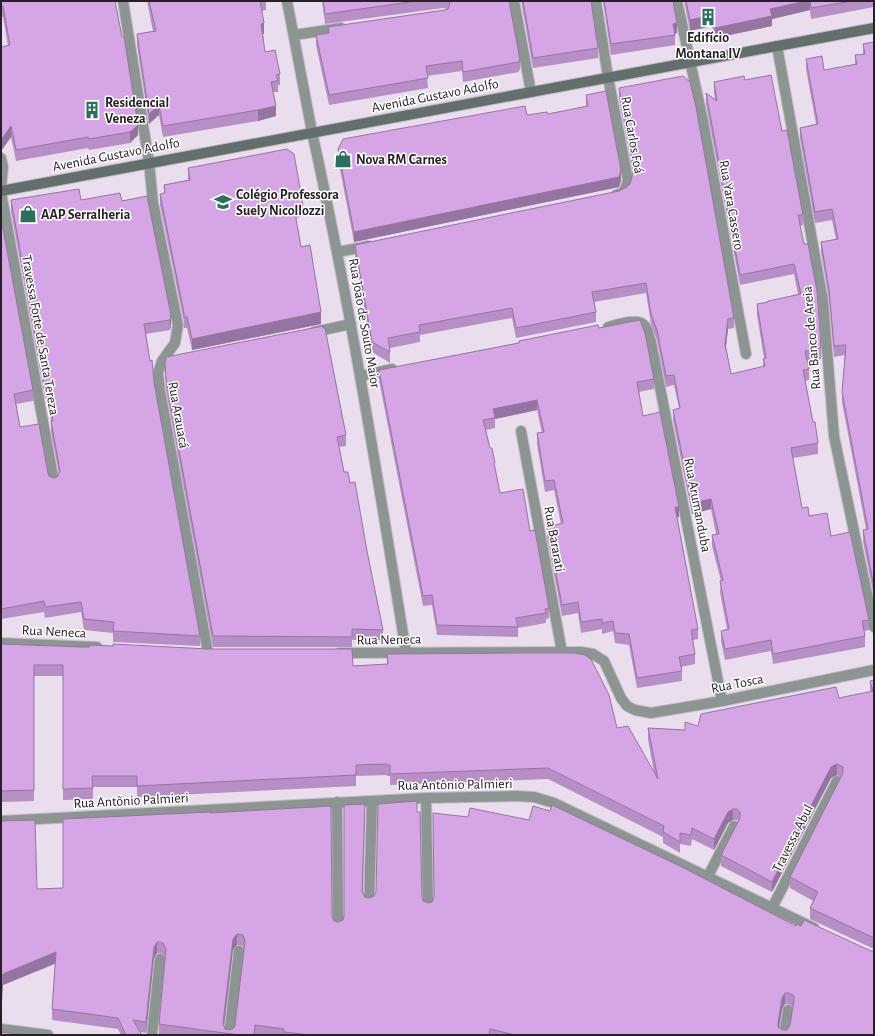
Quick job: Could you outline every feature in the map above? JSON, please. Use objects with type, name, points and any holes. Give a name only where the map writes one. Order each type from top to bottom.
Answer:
[{"type":"main road","name":"Avenida Gustavo Adolfo","points":[[1,190],[874,28]]},
{"type":"street","name":"Rua Arauacá","points":[[123,1],[149,162],[153,203],[178,325],[175,343],[162,361],[158,373],[160,390],[208,653]]},
{"type":"street","name":"Rua João de Souto Maior","points":[[287,1],[312,132],[338,252],[361,376],[406,652]]},
{"type":"street","points":[[514,1],[531,92]]},
{"type":"street","points":[[596,1],[608,77]]},
{"type":"street","name":"Rua Yara Cassero","points":[[677,1],[702,116],[746,354]]},
{"type":"street","points":[[294,35],[349,27]]},
{"type":"street","name":"Rua Banco de Areia","points":[[777,46],[823,301],[834,436],[874,627]]},
{"type":"street","name":"Rua Carlos Foá","points":[[603,198],[618,195],[624,192],[628,180],[608,77]]},
{"type":"street","name":"Travessa Forte de Santa Tereza","points":[[1,158],[3,167],[1,190],[54,482]]},
{"type":"street","points":[[338,252],[376,244]]},
{"type":"street","name":"Rua Arumanduba","points":[[596,329],[635,321],[644,324],[648,329],[722,701]]},
{"type":"street","points":[[305,334],[351,324]]},
{"type":"street","points":[[162,361],[174,359]]},
{"type":"street","points":[[361,376],[400,368]]},
{"type":"street","name":"Rua Bararati","points":[[521,431],[562,652]]},
{"type":"street","name":"Rua Neneca","points":[[1,643],[107,648]]},
{"type":"street","name":"Rua Neneca","points":[[328,654],[406,652],[581,652],[593,654],[604,661],[616,686]]},
{"type":"street","name":"Rua Tosca","points":[[616,686],[621,698],[627,706],[635,710],[651,713],[722,701],[874,670]]},
{"type":"street","name":"Travessa Abul","points":[[772,908],[837,781]]},
{"type":"street","name":"Rua Antônio Palmieri","points":[[1,821],[337,802],[426,798],[534,797],[554,803],[826,934]]},
{"type":"street","points":[[426,798],[428,908]]},
{"type":"street","points":[[369,903],[372,801]]},
{"type":"street","points":[[337,802],[338,927]]},
{"type":"street","points":[[708,878],[734,826]]},
{"type":"street","points":[[229,1035],[239,951]]},
{"type":"street","points":[[152,1035],[160,959]]},
{"type":"street","points":[[784,1035],[788,1010]]},
{"type":"street","points":[[1,1029],[48,1035]]},
{"type":"building","points":[[1,1],[115,1],[122,37],[124,37],[138,125],[130,132],[89,139],[88,137],[16,150],[11,126],[1,140],[1,47],[10,45],[3,6],[1,7]]},
{"type":"building","points":[[149,1],[260,1],[264,23],[261,24],[265,52],[275,50],[280,74],[276,75],[278,81],[271,82],[276,106],[163,126],[159,105],[149,114],[137,34],[156,31]]},
{"type":"building","points":[[323,1],[417,1],[325,14]]},
{"type":"building","points":[[449,1],[509,1],[520,60],[519,62],[463,72],[462,61],[426,66],[428,78],[329,95],[316,35],[329,33],[328,27],[445,10],[448,9],[450,3]]},
{"type":"building","points":[[523,1],[591,1],[598,48],[533,58]]},
{"type":"building","points":[[604,1],[673,1],[677,23],[673,24],[675,35],[611,44]]},
{"type":"building","points":[[686,1],[806,1],[770,9],[772,16],[715,28],[712,15],[690,20]]},
{"type":"building","points":[[810,1],[852,1],[811,8]]},
{"type":"building","points":[[874,42],[874,587],[863,530],[868,529],[842,392],[846,345],[834,346],[829,290],[821,242],[838,239],[832,209],[815,212],[800,128],[818,124],[806,59],[822,56],[824,70],[857,64],[855,55],[865,54],[863,44]]},
{"type":"building","points":[[771,75],[782,131],[787,130],[803,215],[798,215],[804,244],[808,244],[817,291],[821,348],[805,351],[809,369],[803,370],[813,422],[815,422],[818,443],[791,448],[802,508],[808,507],[809,516],[827,513],[831,536],[850,532],[869,620],[862,621],[865,636],[773,654],[771,640],[725,649],[721,631],[729,629],[720,581],[723,580],[712,535],[719,534],[711,499],[692,503],[673,410],[680,408],[674,375],[666,376],[657,330],[651,314],[646,283],[592,292],[596,312],[516,328],[512,308],[419,325],[420,332],[388,338],[390,352],[372,342],[355,245],[619,191],[627,187],[630,184],[634,168],[619,88],[683,76],[690,82],[696,107],[734,318],[728,319],[725,344],[731,374],[765,366],[763,359],[766,358],[757,304],[801,294],[794,264],[740,275],[706,93],[717,101],[714,82],[744,76],[745,80]]},
{"type":"building","points":[[606,91],[621,170],[619,177],[354,232],[338,149],[343,139],[525,106],[527,115],[547,112],[548,114],[588,106],[586,95]]},
{"type":"building","points":[[287,149],[294,154],[303,205],[294,207],[301,247],[310,245],[321,312],[192,339],[187,317],[184,317],[160,194],[165,193],[164,185],[190,180],[188,168]]},
{"type":"building","points":[[79,189],[81,200],[120,193],[122,201],[147,196],[171,315],[170,320],[144,324],[150,361],[152,360],[154,382],[200,636],[113,631],[114,622],[84,619],[81,602],[45,607],[44,601],[1,609],[1,218],[33,390],[14,394],[20,427],[39,424],[48,473],[49,476],[55,478],[58,476],[60,471],[51,421],[53,421],[47,388],[45,388],[11,200]]},
{"type":"building","points":[[640,320],[645,333],[654,379],[637,382],[643,416],[660,412],[679,507],[675,507],[698,629],[691,630],[695,654],[679,657],[682,671],[637,678],[629,634],[615,633],[613,621],[602,623],[602,619],[581,622],[578,602],[562,605],[547,527],[563,523],[554,480],[545,481],[537,433],[544,432],[537,400],[493,409],[495,418],[483,420],[490,448],[492,448],[500,493],[523,489],[530,531],[535,530],[549,608],[545,609],[546,613],[516,618],[518,627],[437,625],[432,595],[423,596],[379,370],[519,343],[519,341],[598,325],[599,328]]},
{"type":"building","points":[[323,326],[323,328],[325,328],[346,435],[337,437],[344,472],[348,472],[350,483],[355,482],[383,630],[352,629],[352,637],[213,636],[166,379],[166,357]]},
{"type":"building","points":[[1,644],[90,647],[89,645],[113,646],[113,644],[208,649],[352,649],[353,666],[388,664],[387,654],[575,653],[585,655],[591,659],[609,695],[617,728],[628,726],[658,779],[648,728],[685,730],[685,722],[698,726],[701,714],[836,687],[839,698],[873,691],[870,681],[874,680],[874,938],[810,908],[818,892],[790,877],[843,773],[843,767],[837,764],[831,767],[772,882],[721,855],[740,818],[740,812],[737,809],[733,809],[728,812],[714,839],[692,828],[691,835],[680,833],[680,842],[663,832],[664,826],[548,768],[390,774],[390,765],[387,764],[356,765],[356,775],[137,786],[137,776],[92,776],[93,788],[63,789],[63,665],[34,665],[34,790],[1,791]]},
{"type":"building","points":[[417,801],[417,812],[420,812],[422,897],[423,901],[428,903],[432,902],[434,897],[433,813],[468,817],[470,808],[529,820],[533,806],[550,811],[552,805],[682,867],[796,926],[797,924],[801,926],[804,920],[871,951],[874,951],[874,1035],[515,1035],[490,1029],[489,1035],[310,1035],[284,1032],[284,1029],[255,1025],[254,1035],[239,1035],[159,1024],[166,949],[163,943],[157,942],[154,947],[146,1022],[133,1020],[142,1035],[126,1035],[118,1018],[52,1009],[56,952],[3,974],[1,991],[1,821],[35,820],[37,889],[63,888],[63,819],[331,806],[332,916],[334,921],[338,922],[343,920],[344,916],[344,805],[365,804],[362,892],[365,897],[369,898],[374,896],[376,892],[378,804]],"holes":[[[237,934],[243,935],[245,941],[235,1025],[234,1028],[229,1030],[225,1029],[223,1023],[233,939]],[[785,993],[789,993],[794,996],[790,1025],[787,1030],[783,1030],[778,1027],[782,998]]]},
{"type":"building","points":[[1,1032],[26,1035],[1,1035]]},
{"type":"place","name":"Edifício Montana IV","points":[[708,17]]},
{"type":"place","name":"Residencial Veneza","points":[[92,110]]},
{"type":"place","name":"Nova RM Carnes","points":[[343,159]]},
{"type":"place","name":"Colégio Professora Suely Nicollozzi","points":[[223,202]]},
{"type":"place","name":"AAP Serralheria","points":[[28,214]]}]
